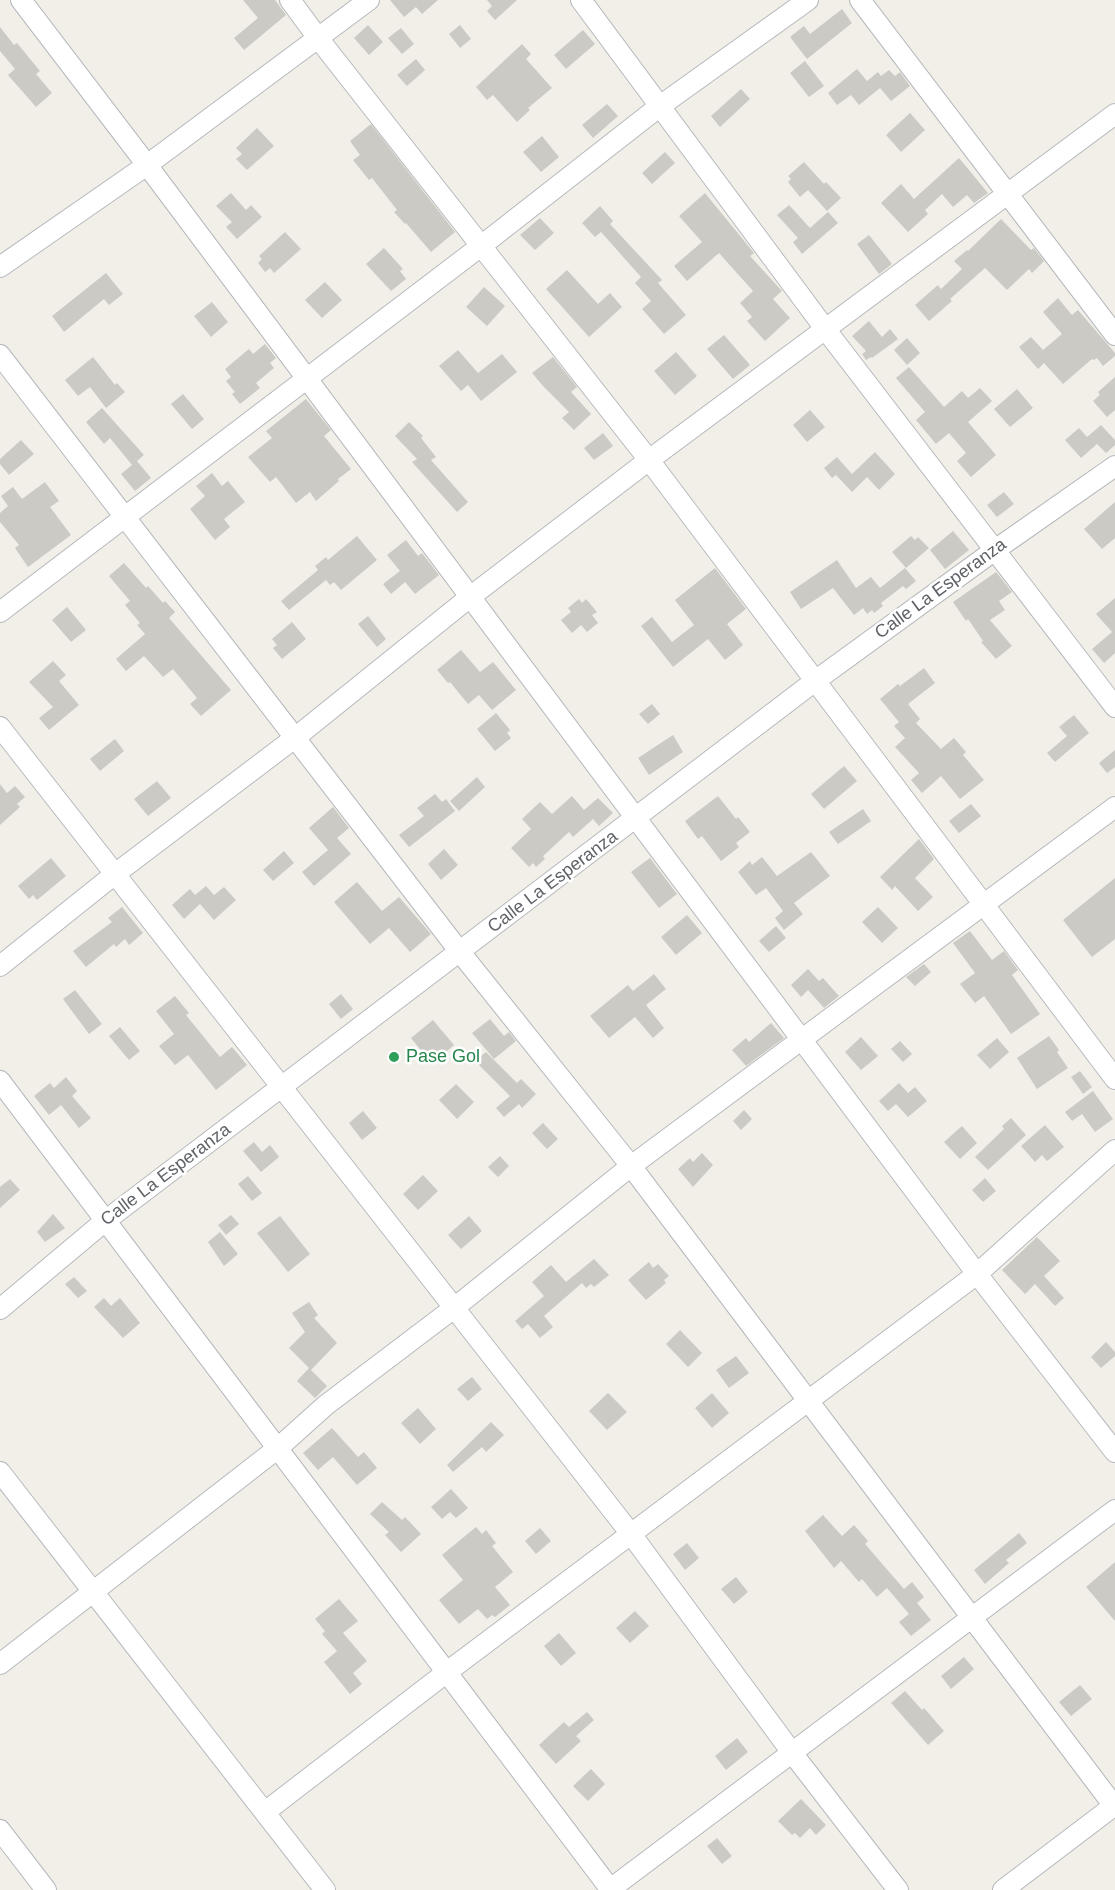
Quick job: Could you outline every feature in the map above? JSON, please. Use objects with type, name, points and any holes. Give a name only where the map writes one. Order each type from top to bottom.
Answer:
[{"type":"street","points":[[21,0],[147,165],[977,1275],[1115,1452]]},
{"type":"street","points":[[290,0],[649,460],[1115,1079]]},
{"type":"street","points":[[0,267],[147,165],[369,0]]},
{"type":"street","points":[[581,0],[826,330],[1115,707]]},
{"type":"street","points":[[0,612],[481,246],[660,106],[808,0]]},
{"type":"street","points":[[860,0],[1115,335]]},
{"type":"street","points":[[0,966],[115,874],[296,736],[470,597],[649,460],[1115,114]]},
{"type":"street","points":[[0,355],[296,736],[460,952],[631,1166],[1114,1806],[1003,1890]]},
{"type":"street","name":"Calle La Esperanza","points":[[0,1309],[105,1221],[815,681],[1115,466]]},
{"type":"street","points":[[0,728],[631,1534],[793,1754],[898,1890]]},
{"type":"street","points":[[0,1664],[278,1448],[326,1405],[454,1308],[631,1166],[1115,807]]},
{"type":"street","points":[[0,1081],[610,1890],[1115,1510]]},
{"type":"street","points":[[265,1812],[447,1672],[977,1275],[1115,1150]]},
{"type":"street","points":[[0,1472],[325,1890]]},
{"type":"street","points":[[0,1830],[46,1890]]},
{"type":"building","points":[[243,0],[275,0],[286,15],[244,50],[234,38],[258,18]]},
{"type":"building","points":[[390,0],[438,0],[422,14],[416,7],[404,17]]},
{"type":"building","points":[[487,0],[517,0],[495,20],[487,11],[492,6]]},
{"type":"building","points":[[842,9],[852,23],[807,59],[790,37],[804,26],[810,34]]},
{"type":"building","points":[[368,25],[383,42],[369,55],[354,38]]},
{"type":"building","points":[[460,25],[471,39],[460,48],[449,34]]},
{"type":"building","points":[[0,27],[14,45],[17,43],[40,71],[36,74],[52,93],[36,107],[8,75],[15,69],[0,51]]},
{"type":"building","points":[[401,28],[414,44],[402,54],[388,38]]},
{"type":"building","points":[[583,30],[595,44],[566,69],[554,55]]},
{"type":"building","points":[[522,44],[531,54],[526,59],[552,88],[528,108],[530,110],[517,122],[493,95],[487,100],[476,87]]},
{"type":"building","points":[[416,59],[425,70],[407,86],[397,75]]},
{"type":"building","points":[[805,61],[824,86],[809,97],[790,73]]},
{"type":"building","points":[[857,69],[867,81],[878,72],[881,76],[889,70],[895,76],[900,72],[910,86],[891,101],[880,88],[859,105],[851,95],[837,105],[828,93]]},
{"type":"building","points":[[741,89],[750,99],[720,127],[711,116]]},
{"type":"building","points":[[607,104],[618,116],[593,138],[582,125]]},
{"type":"building","points":[[910,113],[925,130],[901,152],[886,135]]},
{"type":"building","points":[[371,124],[455,232],[431,252],[394,212],[397,210],[372,178],[369,180],[353,160],[360,155],[350,141]]},
{"type":"building","points":[[257,128],[274,146],[247,170],[236,159],[242,154],[236,148]]},
{"type":"building","points":[[542,136],[559,157],[541,172],[523,152]]},
{"type":"building","points":[[665,152],[675,163],[652,184],[642,173]]},
{"type":"building","points":[[959,158],[988,193],[974,203],[967,195],[953,207],[942,194],[925,210],[928,214],[908,232],[881,203],[901,184],[914,199]]},
{"type":"building","points":[[804,162],[824,184],[826,182],[841,198],[827,211],[808,190],[800,197],[788,182],[791,179],[788,176]]},
{"type":"building","points":[[231,193],[246,210],[251,205],[262,217],[237,239],[226,227],[232,222],[216,206]]},
{"type":"building","points":[[705,193],[754,253],[750,256],[782,291],[773,299],[790,318],[765,341],[747,321],[752,317],[740,303],[753,291],[719,253],[687,281],[674,266],[702,242],[679,216]]},
{"type":"building","points":[[789,205],[810,228],[828,212],[838,223],[802,254],[793,242],[798,238],[777,215]]},
{"type":"building","points":[[600,206],[613,221],[610,224],[662,280],[658,283],[686,315],[664,334],[642,309],[651,301],[635,283],[641,277],[601,232],[595,237],[582,223]]},
{"type":"building","points":[[540,218],[554,233],[535,250],[520,235]]},
{"type":"building","points":[[1001,219],[1031,250],[1034,248],[1044,261],[1032,273],[1029,269],[1007,290],[985,268],[929,321],[915,305],[938,285],[941,289],[962,269],[954,261],[968,251]]},
{"type":"building","points":[[285,232],[301,249],[274,273],[270,268],[265,272],[258,263],[262,259],[259,256]]},
{"type":"building","points":[[869,235],[892,264],[879,274],[857,244]]},
{"type":"building","points":[[384,248],[403,269],[400,271],[406,279],[391,291],[366,264]]},
{"type":"building","points":[[567,270],[598,304],[610,293],[622,307],[589,337],[546,289]]},
{"type":"building","points":[[106,273],[123,294],[109,305],[104,299],[64,332],[52,316]]},
{"type":"building","points":[[325,282],[342,300],[322,318],[305,300]]},
{"type":"building","points":[[484,287],[505,306],[487,326],[466,307]]},
{"type":"building","points":[[1058,298],[1072,315],[1078,310],[1115,353],[1115,356],[1103,366],[1097,358],[1092,359],[1063,384],[1044,363],[1038,369],[1019,347],[1031,337],[1043,350],[1062,334],[1043,312]]},
{"type":"building","points":[[212,302],[228,322],[211,337],[194,316]]},
{"type":"building","points":[[869,321],[882,337],[890,329],[898,339],[866,360],[862,354],[866,351],[852,336]]},
{"type":"building","points":[[724,335],[750,365],[733,379],[707,349]]},
{"type":"building","points":[[907,338],[920,353],[907,365],[894,350]]},
{"type":"building","points":[[265,344],[276,358],[270,363],[274,368],[256,383],[260,388],[240,404],[232,394],[235,392],[226,381],[231,377],[225,369],[249,349],[253,354]]},
{"type":"building","points":[[458,350],[478,373],[502,354],[517,372],[481,401],[468,385],[461,391],[439,366]]},
{"type":"building","points":[[676,352],[697,376],[675,395],[654,371]]},
{"type":"building","points":[[93,357],[115,385],[117,383],[125,392],[106,408],[90,387],[78,396],[65,380]]},
{"type":"building","points":[[553,357],[577,387],[571,392],[591,414],[574,430],[562,418],[569,412],[532,373]]},
{"type":"building","points":[[909,367],[944,407],[962,391],[968,398],[980,388],[992,401],[968,422],[996,455],[971,477],[957,461],[966,453],[949,433],[936,444],[916,420],[925,412],[896,378]]},
{"type":"building","points":[[1115,377],[1115,410],[1107,417],[1093,401],[1100,395],[1098,392]]},
{"type":"building","points":[[1017,389],[1033,408],[1010,427],[994,409]]},
{"type":"building","points":[[183,394],[204,419],[192,429],[171,404]]},
{"type":"building","points":[[306,399],[331,430],[324,436],[351,469],[316,501],[310,492],[296,503],[276,477],[270,482],[248,457],[272,438],[266,431]]},
{"type":"building","points":[[102,408],[144,455],[137,461],[151,478],[135,491],[121,474],[132,465],[110,438],[104,444],[86,422]]},
{"type":"building","points":[[810,410],[825,427],[807,442],[793,425]]},
{"type":"building","points":[[409,422],[423,436],[421,438],[436,457],[431,460],[468,502],[457,512],[412,462],[417,459],[395,436]]},
{"type":"building","points":[[1101,425],[1115,440],[1115,445],[1106,453],[1097,444],[1081,458],[1065,440],[1079,428],[1087,437]]},
{"type":"building","points":[[603,433],[613,446],[594,460],[584,448]]},
{"type":"building","points":[[21,440],[34,454],[9,475],[0,464],[0,459]]},
{"type":"building","points":[[875,452],[895,474],[879,490],[867,477],[852,492],[836,475],[832,478],[824,468],[837,457],[852,474]]},
{"type":"building","points":[[212,473],[222,486],[228,481],[245,502],[224,519],[230,527],[215,540],[190,509],[205,496],[196,486]]},
{"type":"building","points":[[45,482],[59,501],[50,507],[71,535],[28,567],[15,548],[19,545],[0,522],[0,513],[8,506],[1,496],[13,487],[22,499]]},
{"type":"building","points":[[1004,492],[1014,504],[997,517],[987,505]]},
{"type":"building","points":[[1115,502],[1115,538],[1102,549],[1084,529]]},
{"type":"building","points":[[953,531],[969,550],[945,569],[930,550]]},
{"type":"building","points":[[357,536],[377,560],[341,590],[334,582],[330,585],[326,580],[289,610],[281,601],[318,570],[315,566],[326,557],[328,560]]},
{"type":"building","points":[[911,536],[915,540],[918,537],[929,548],[906,568],[892,552]]},
{"type":"building","points":[[406,540],[418,556],[422,553],[439,575],[415,594],[405,582],[391,594],[383,584],[400,571],[387,555]]},
{"type":"building","points":[[837,560],[856,588],[871,577],[880,588],[905,568],[916,581],[906,589],[903,586],[881,603],[883,606],[874,613],[872,610],[867,614],[863,608],[854,615],[833,588],[801,609],[790,592]]},
{"type":"building","points":[[124,563],[146,588],[148,586],[163,603],[165,601],[175,612],[169,618],[231,690],[201,716],[190,704],[197,698],[173,669],[163,677],[144,656],[126,671],[116,659],[145,634],[137,625],[140,623],[125,605],[130,601],[109,576]]},
{"type":"building","points":[[715,568],[746,609],[727,624],[743,645],[725,660],[708,639],[673,667],[641,626],[652,617],[672,642],[694,625],[675,600]]},
{"type":"building","points":[[996,572],[1012,592],[999,601],[1005,610],[990,620],[1012,646],[996,659],[953,602]]},
{"type":"building","points":[[1115,598],[1115,653],[1104,663],[1092,649],[1112,632],[1096,614]]},
{"type":"building","points":[[579,599],[582,603],[586,599],[597,612],[592,615],[598,623],[587,632],[581,625],[572,633],[561,620],[571,612],[568,608]]},
{"type":"building","points":[[67,607],[86,630],[71,642],[52,620]]},
{"type":"building","points":[[368,616],[386,639],[377,647],[358,624]]},
{"type":"building","points":[[292,622],[306,639],[282,659],[273,648],[277,645],[272,639]]},
{"type":"building","points":[[461,650],[480,672],[493,662],[516,690],[492,710],[479,695],[468,704],[437,670]]},
{"type":"building","points":[[53,661],[66,675],[59,681],[79,705],[49,730],[39,718],[53,707],[29,682]]},
{"type":"building","points":[[924,668],[935,683],[908,704],[920,719],[916,723],[941,749],[954,738],[966,752],[963,755],[984,780],[960,799],[941,776],[922,793],[911,780],[919,773],[895,747],[905,738],[894,726],[899,722],[880,699],[898,684],[900,686]]},
{"type":"building","points":[[652,704],[660,714],[648,724],[639,714]]},
{"type":"building","points":[[496,713],[510,730],[507,733],[511,738],[495,751],[477,729]]},
{"type":"building","points":[[1074,715],[1089,733],[1055,762],[1047,753],[1067,736],[1059,727]]},
{"type":"building","points":[[673,735],[683,752],[649,775],[638,758]]},
{"type":"building","points":[[115,739],[124,751],[100,771],[90,759]]},
{"type":"building","points":[[1115,750],[1115,767],[1107,773],[1099,763]]},
{"type":"building","points":[[844,766],[857,781],[824,809],[811,794]]},
{"type":"building","points":[[477,777],[485,787],[459,811],[450,801]]},
{"type":"building","points":[[157,781],[171,798],[148,816],[134,799]]},
{"type":"building","points":[[0,784],[7,793],[15,786],[25,797],[17,804],[20,807],[0,825]]},
{"type":"building","points":[[435,794],[442,802],[446,799],[455,811],[409,847],[399,835],[424,816],[417,808]]},
{"type":"building","points":[[572,796],[584,810],[598,798],[613,813],[599,826],[593,819],[573,837],[569,832],[543,856],[545,859],[536,867],[533,863],[529,867],[511,848],[531,829],[522,819],[540,802],[552,814]]},
{"type":"building","points":[[718,796],[736,819],[738,817],[750,832],[736,843],[739,847],[721,861],[702,836],[698,839],[685,821]]},
{"type":"building","points":[[971,804],[981,816],[959,833],[949,821]]},
{"type":"building","points":[[333,807],[349,828],[337,838],[351,854],[314,886],[302,872],[328,850],[309,828]]},
{"type":"building","points":[[863,809],[871,821],[838,844],[829,832]]},
{"type":"building","points":[[919,839],[934,859],[915,878],[933,897],[918,911],[895,886],[892,890],[880,877]]},
{"type":"building","points":[[444,849],[458,865],[441,880],[428,864]]},
{"type":"building","points":[[284,851],[294,863],[273,881],[263,870]]},
{"type":"building","points":[[811,852],[830,876],[794,903],[803,914],[784,930],[775,918],[783,911],[766,888],[756,895],[738,872],[750,861],[752,865],[762,857],[777,876]]},
{"type":"building","points":[[51,858],[66,876],[37,900],[33,895],[29,899],[18,886]]},
{"type":"building","points":[[650,858],[677,894],[659,908],[631,872]]},
{"type":"building","points":[[1115,878],[1115,939],[1092,957],[1063,920]]},
{"type":"building","points":[[357,882],[382,911],[399,897],[431,934],[410,952],[389,928],[370,944],[334,902]]},
{"type":"building","points":[[206,886],[214,895],[224,887],[236,900],[214,920],[200,904],[184,919],[172,905],[190,889],[195,895]]},
{"type":"building","points":[[122,907],[143,933],[129,945],[125,939],[116,947],[114,944],[86,967],[73,951],[112,922],[108,918]]},
{"type":"building","points":[[878,907],[898,928],[882,943],[862,922]]},
{"type":"building","points":[[687,915],[702,933],[676,955],[661,937]]},
{"type":"building","points":[[776,926],[786,938],[769,952],[759,941]]},
{"type":"building","points":[[970,931],[992,960],[1004,951],[1018,970],[1012,975],[1040,1014],[1011,1034],[984,996],[975,1003],[960,984],[975,973],[953,943]]},
{"type":"building","points":[[924,964],[931,972],[915,986],[906,977]]},
{"type":"building","points":[[808,969],[819,981],[823,978],[839,996],[824,1008],[808,990],[801,997],[791,985]]},
{"type":"building","points":[[654,974],[666,989],[646,1005],[664,1028],[653,1038],[635,1017],[609,1038],[590,1016],[628,985],[633,991]]},
{"type":"building","points":[[75,990],[102,1024],[89,1034],[63,999]]},
{"type":"building","points":[[341,994],[353,1009],[341,1019],[329,1004]]},
{"type":"building","points":[[175,996],[189,1013],[186,1015],[220,1057],[232,1047],[247,1065],[216,1090],[188,1055],[175,1065],[159,1046],[174,1034],[156,1011]]},
{"type":"building","points":[[490,1019],[504,1036],[509,1032],[516,1041],[494,1059],[472,1033]]},
{"type":"building","points":[[433,1020],[454,1045],[432,1064],[411,1038]]},
{"type":"building","points":[[771,1023],[784,1038],[746,1066],[732,1050],[746,1038],[749,1042]]},
{"type":"building","points":[[120,1027],[140,1051],[129,1060],[109,1036]]},
{"type":"building","points":[[1049,1036],[1068,1068],[1037,1089],[1017,1058]]},
{"type":"building","points":[[861,1037],[878,1056],[861,1070],[845,1052]]},
{"type":"building","points":[[997,1038],[1009,1052],[990,1069],[977,1055]]},
{"type":"building","points":[[900,1041],[912,1054],[903,1062],[891,1049]]},
{"type":"building","points":[[486,1052],[517,1083],[521,1079],[536,1094],[522,1108],[519,1104],[504,1117],[496,1108],[510,1096],[475,1061]]},
{"type":"building","points":[[1080,1071],[1092,1087],[1083,1094],[1071,1077]]},
{"type":"building","points":[[66,1077],[77,1091],[72,1096],[91,1118],[79,1128],[61,1105],[49,1115],[34,1096],[50,1083],[54,1088]]},
{"type":"building","points":[[899,1083],[908,1093],[915,1087],[927,1101],[908,1117],[896,1104],[888,1111],[879,1101]]},
{"type":"building","points":[[456,1084],[474,1102],[457,1119],[439,1100]]},
{"type":"building","points":[[1093,1091],[1113,1119],[1095,1132],[1082,1114],[1072,1121],[1065,1112]]},
{"type":"building","points":[[744,1110],[752,1119],[741,1130],[733,1121]]},
{"type":"building","points":[[363,1111],[377,1128],[362,1140],[349,1123]]},
{"type":"building","points":[[1011,1118],[1026,1135],[988,1170],[975,1157],[1004,1129],[1002,1126]]},
{"type":"building","points":[[543,1123],[558,1139],[547,1149],[532,1133]]},
{"type":"building","points":[[1045,1125],[1064,1147],[1047,1161],[1042,1155],[1035,1162],[1021,1146]]},
{"type":"building","points":[[962,1126],[977,1143],[960,1159],[944,1142]]},
{"type":"building","points":[[254,1142],[262,1152],[270,1145],[279,1157],[261,1172],[243,1151]]},
{"type":"building","points":[[702,1153],[713,1165],[693,1187],[678,1169],[690,1158],[693,1162]]},
{"type":"building","points":[[500,1156],[509,1166],[498,1177],[488,1167]]},
{"type":"building","points":[[423,1175],[438,1191],[418,1210],[403,1194]]},
{"type":"building","points":[[248,1176],[262,1193],[252,1201],[238,1184]]},
{"type":"building","points":[[985,1178],[996,1191],[983,1202],[972,1190]]},
{"type":"building","points":[[10,1179],[20,1190],[0,1208],[0,1187]]},
{"type":"building","points":[[53,1214],[65,1228],[45,1242],[37,1232]]},
{"type":"building","points":[[231,1215],[239,1224],[226,1235],[218,1225]]},
{"type":"building","points":[[280,1216],[310,1254],[288,1272],[257,1233]]},
{"type":"building","points":[[469,1216],[482,1231],[461,1249],[448,1235]]},
{"type":"building","points":[[220,1232],[238,1254],[224,1266],[208,1242]]},
{"type":"building","points":[[1037,1237],[1060,1261],[1044,1276],[1064,1298],[1055,1306],[1035,1284],[1025,1294],[1002,1270]]},
{"type":"building","points":[[594,1259],[609,1275],[594,1287],[591,1284],[586,1288],[582,1283],[544,1316],[553,1327],[540,1338],[528,1324],[522,1329],[515,1321],[544,1296],[532,1282],[551,1265],[566,1282]]},
{"type":"building","points":[[649,1262],[653,1268],[658,1264],[669,1276],[664,1280],[666,1283],[646,1300],[628,1280]]},
{"type":"building","points":[[74,1277],[87,1291],[78,1298],[65,1284]]},
{"type":"building","points":[[104,1298],[111,1306],[120,1298],[140,1323],[123,1338],[94,1307]]},
{"type":"building","points":[[309,1302],[318,1315],[314,1318],[337,1343],[311,1370],[289,1348],[305,1332],[292,1313]]},
{"type":"building","points":[[680,1330],[702,1353],[688,1367],[666,1344]]},
{"type":"building","points":[[1106,1342],[1115,1352],[1115,1356],[1101,1368],[1091,1357]]},
{"type":"building","points":[[736,1356],[749,1373],[729,1388],[716,1370]]},
{"type":"building","points":[[309,1368],[327,1386],[315,1398],[297,1381]]},
{"type":"building","points":[[472,1377],[482,1389],[468,1401],[457,1389]]},
{"type":"building","points":[[608,1393],[627,1412],[607,1430],[589,1411]]},
{"type":"building","points":[[712,1393],[729,1413],[712,1428],[695,1408]]},
{"type":"building","points":[[418,1408],[436,1429],[420,1444],[401,1423]]},
{"type":"building","points":[[491,1422],[504,1435],[486,1452],[482,1447],[453,1472],[447,1465]]},
{"type":"building","points":[[332,1428],[358,1457],[364,1452],[377,1468],[357,1485],[333,1457],[318,1470],[303,1453]]},
{"type":"building","points":[[451,1489],[468,1508],[456,1518],[450,1512],[442,1519],[431,1507]]},
{"type":"building","points":[[382,1502],[402,1520],[405,1517],[421,1534],[401,1552],[385,1535],[389,1532],[370,1514]]},
{"type":"building","points":[[823,1515],[842,1536],[854,1525],[868,1541],[865,1544],[904,1589],[912,1582],[924,1597],[917,1603],[931,1620],[911,1636],[899,1622],[909,1614],[887,1588],[877,1597],[862,1579],[859,1582],[841,1561],[834,1568],[805,1531]]},
{"type":"building","points":[[476,1527],[482,1534],[486,1530],[496,1543],[492,1546],[513,1572],[495,1587],[510,1605],[495,1617],[492,1615],[487,1619],[478,1609],[459,1624],[439,1600],[463,1580],[442,1555]]},
{"type":"building","points":[[540,1528],[551,1541],[536,1554],[525,1541]]},
{"type":"building","points":[[1019,1533],[1027,1543],[1006,1560],[1009,1563],[985,1584],[974,1570]]},
{"type":"building","points":[[687,1543],[699,1558],[685,1570],[673,1554]]},
{"type":"building","points":[[1115,1562],[1115,1621],[1086,1587]]},
{"type":"building","points":[[736,1577],[748,1592],[734,1604],[721,1589]]},
{"type":"building","points":[[339,1599],[358,1621],[343,1633],[367,1661],[353,1673],[362,1684],[350,1694],[324,1662],[337,1651],[322,1634],[325,1631],[315,1619]]},
{"type":"building","points":[[635,1611],[649,1626],[630,1643],[616,1628]]},
{"type":"building","points":[[559,1633],[576,1653],[561,1666],[544,1646]]},
{"type":"building","points":[[964,1657],[974,1669],[951,1689],[941,1676]]},
{"type":"building","points":[[1080,1685],[1092,1699],[1071,1716],[1059,1702]]},
{"type":"building","points":[[905,1691],[944,1731],[928,1745],[891,1703]]},
{"type":"building","points":[[587,1712],[594,1720],[576,1736],[581,1741],[556,1764],[539,1745],[564,1722],[569,1727]]},
{"type":"building","points":[[737,1738],[748,1752],[726,1770],[715,1756]]},
{"type":"building","points":[[591,1769],[605,1784],[588,1801],[573,1786]]},
{"type":"building","points":[[801,1799],[826,1825],[816,1835],[810,1828],[800,1838],[795,1833],[792,1835],[778,1821]]},
{"type":"building","points":[[717,1838],[732,1856],[722,1864],[707,1846]]},
{"type":"place","name":"Pase Gol","points":[[394,1057]]}]
